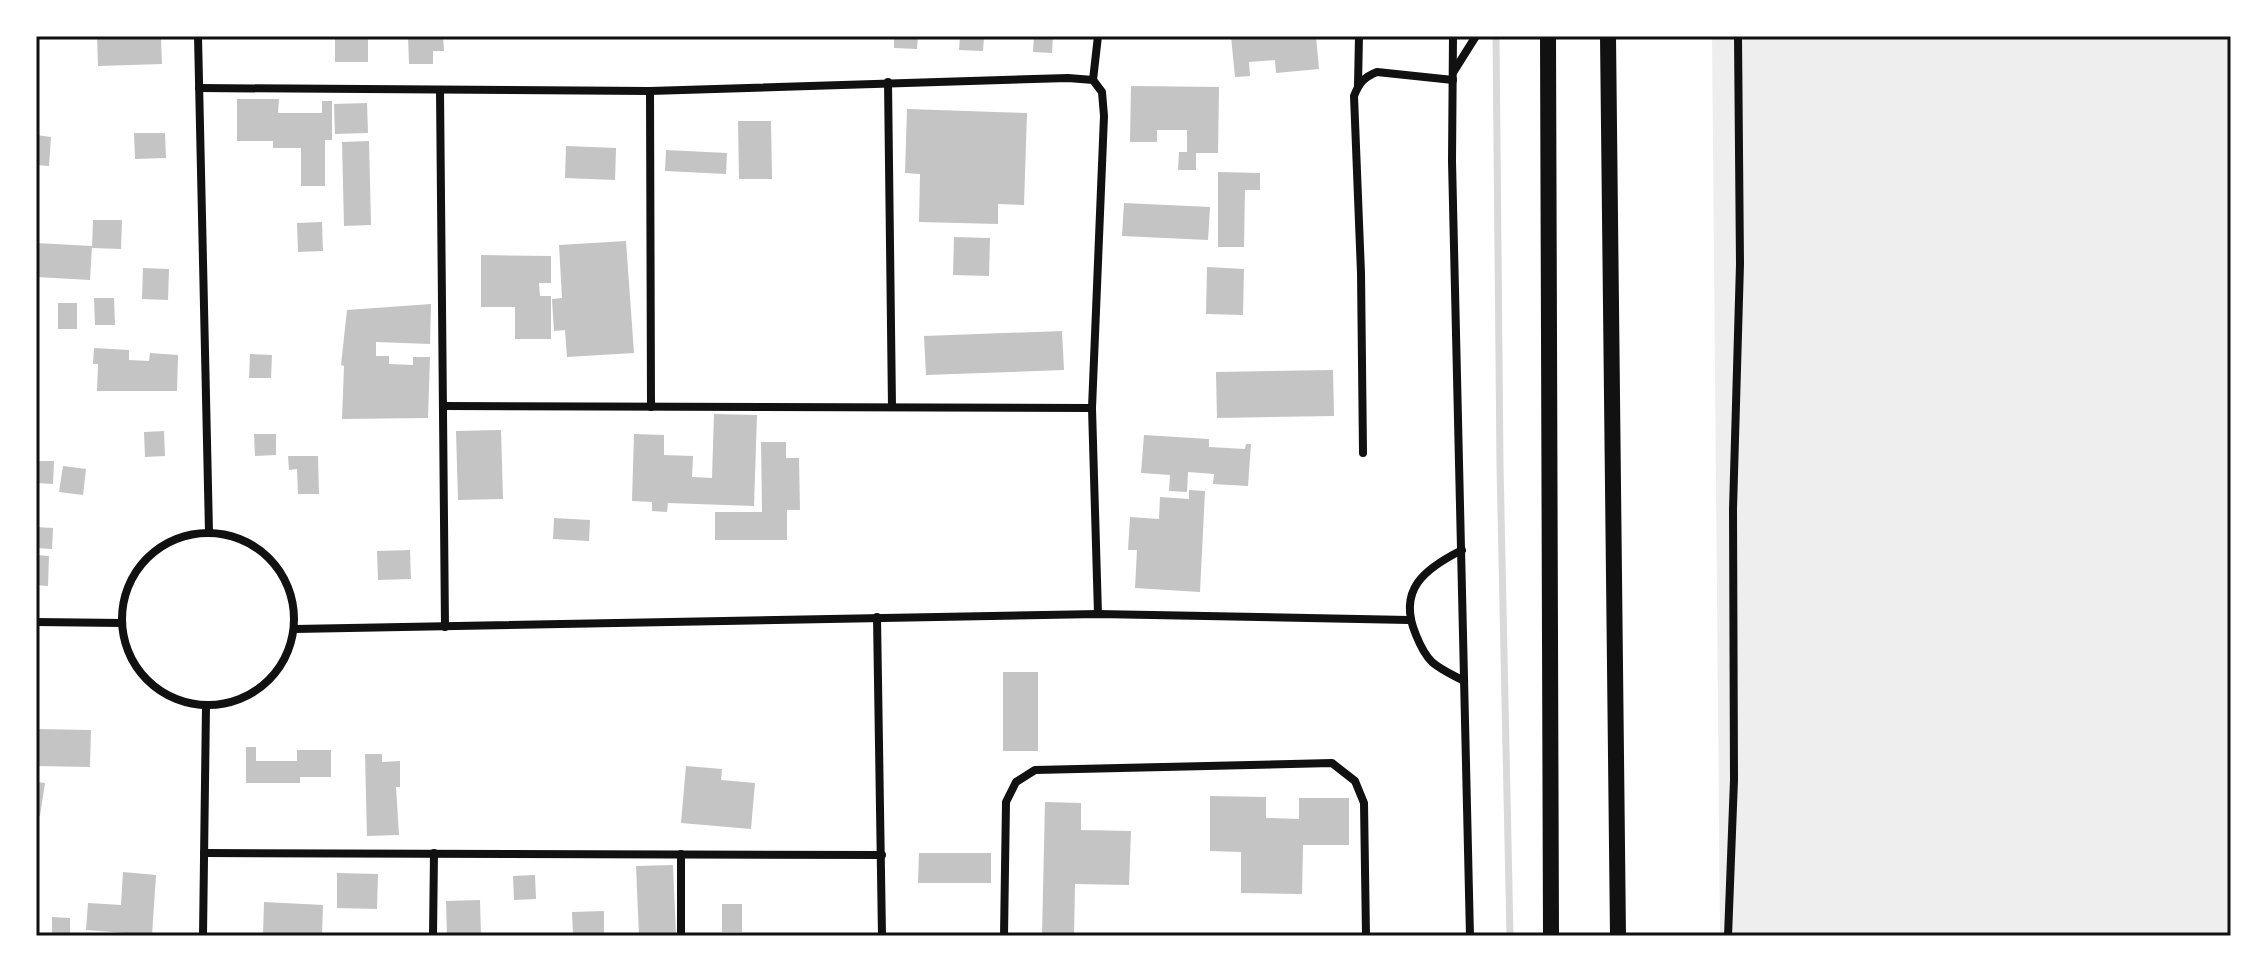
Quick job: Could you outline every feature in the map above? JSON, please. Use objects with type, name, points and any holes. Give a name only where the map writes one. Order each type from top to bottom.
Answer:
[{"type":"main road","points":[[1548,36],[1551,936]]},
{"type":"main road","points":[[1608,36],[1618,936]]},
{"type":"street","points":[[198,36],[209,532]]},
{"type":"street","points":[[1098,36],[1093,80],[1102,92],[1104,116],[1092,408],[1098,614]]},
{"type":"street","points":[[1359,36],[1358,85],[1354,96],[1361,273],[1363,453]]},
{"type":"street","points":[[1453,36],[1452,161],[1470,936]]},
{"type":"street","points":[[1453,76],[1476,36]]},
{"type":"street","points":[[1728,936],[1734,780],[1733,509],[1740,264],[1738,36]]},
{"type":"street","points":[[1358,85],[1377,72],[1453,76]]},
{"type":"street","points":[[199,88],[650,91],[888,82],[1093,80]]},
{"type":"street","points":[[888,82],[892,407]]},
{"type":"street","points":[[440,90],[445,627]]},
{"type":"street","points":[[650,91],[651,407]]},
{"type":"street","points":[[443,406],[1092,408]]},
{"type":"street","points":[[209,532],[238,537],[263,551],[282,573],[294,600],[295,629],[288,654],[274,676],[255,693],[232,703],[206,706],[185,703],[165,694],[148,681],[134,664],[125,644],[122,623],[125,595],[137,569],[146,559],[181,536],[209,532]]},
{"type":"street","points":[[1462,550],[1434,564],[1422,577],[1412,591],[1409,620],[1423,651],[1433,663],[1464,681]]},
{"type":"street","points":[[295,629],[1098,614],[1409,620]]},
{"type":"street","points":[[877,617],[882,936]]},
{"type":"street","points":[[36,622],[122,623]]},
{"type":"street","points":[[203,936],[206,706]]},
{"type":"street","points":[[1004,936],[1006,802],[1016,782],[1035,770],[1332,763],[1355,781],[1364,803],[1366,936]]},
{"type":"street","points":[[204,853],[882,855]]},
{"type":"street","points":[[433,936],[434,853]]},
{"type":"street","points":[[681,854],[681,936]]},
{"type":"shaded area","points":[[1712,36],[2231,36],[2231,936],[1720,936]]},
{"type":"building","points":[[97,36],[170,36],[170,39],[161,39],[162,64],[98,66]]},
{"type":"building","points":[[335,36],[368,36],[368,62],[335,62]]},
{"type":"building","points":[[408,36],[443,36],[444,51],[433,51],[433,64],[409,64]]},
{"type":"building","points":[[894,36],[918,36],[917,49],[894,48]]},
{"type":"building","points":[[960,36],[984,36],[983,51],[959,50]]},
{"type":"building","points":[[1034,36],[1053,36],[1052,53],[1033,52]]},
{"type":"building","points":[[1231,36],[1316,36],[1319,69],[1276,73],[1275,60],[1249,62],[1250,76],[1235,77]]},
{"type":"building","points":[[1131,86],[1219,87],[1218,153],[1196,153],[1196,170],[1178,170],[1179,152],[1187,152],[1187,130],[1157,130],[1157,142],[1130,142]]},
{"type":"building","points":[[237,99],[279,99],[278,113],[322,113],[322,101],[332,101],[332,140],[325,140],[325,186],[301,186],[301,148],[273,148],[273,141],[237,141]]},
{"type":"building","points":[[367,103],[368,133],[335,134],[334,104]]},
{"type":"building","points":[[907,109],[1027,113],[1024,205],[998,204],[998,224],[919,222],[920,174],[905,173]]},
{"type":"building","points":[[738,121],[771,121],[772,179],[739,179]]},
{"type":"building","points":[[134,133],[165,133],[166,158],[135,159]]},
{"type":"building","points":[[36,135],[51,137],[49,166],[36,165]]},
{"type":"building","points":[[369,141],[371,225],[344,226],[342,142]]},
{"type":"building","points":[[566,146],[616,148],[615,180],[565,178]]},
{"type":"building","points":[[666,150],[727,153],[726,174],[665,171]]},
{"type":"building","points":[[1218,172],[1260,173],[1260,190],[1245,190],[1244,247],[1218,247]]},
{"type":"building","points":[[1124,203],[1210,207],[1208,240],[1122,236]]},
{"type":"building","points":[[93,220],[122,220],[121,249],[92,248]]},
{"type":"building","points":[[322,222],[323,251],[298,252],[297,223]]},
{"type":"building","points":[[954,237],[990,238],[989,276],[953,275]]},
{"type":"building","points":[[626,241],[634,353],[567,357],[565,330],[554,331],[552,299],[562,298],[559,245]]},
{"type":"building","points":[[36,243],[92,246],[90,280],[36,277]]},
{"type":"building","points":[[481,255],[551,256],[551,283],[539,283],[540,296],[551,296],[551,339],[515,339],[515,307],[481,307]]},
{"type":"building","points":[[1207,267],[1244,269],[1243,315],[1206,314]]},
{"type":"building","points":[[143,268],[169,269],[168,300],[142,299]]},
{"type":"building","points":[[94,298],[114,298],[115,325],[95,325]]},
{"type":"building","points":[[58,303],[77,303],[77,329],[58,329]]},
{"type":"building","points":[[431,304],[430,344],[376,342],[376,356],[389,356],[389,364],[413,365],[413,357],[430,357],[428,418],[342,419],[344,366],[341,365],[347,310]]},
{"type":"building","points":[[1062,331],[1064,370],[926,375],[924,336]]},
{"type":"building","points":[[94,348],[129,350],[129,360],[149,361],[150,353],[178,355],[177,391],[97,391],[98,364],[93,364]]},
{"type":"building","points":[[250,354],[272,355],[271,378],[249,378]]},
{"type":"building","points":[[1333,370],[1334,416],[1217,418],[1216,372]]},
{"type":"building","points":[[714,414],[757,415],[754,506],[668,503],[667,512],[652,511],[652,502],[632,501],[634,434],[664,435],[664,455],[693,456],[692,477],[712,478]]},
{"type":"building","points":[[501,430],[503,499],[458,500],[456,431]]},
{"type":"building","points":[[164,431],[165,456],[145,457],[144,432]]},
{"type":"building","points":[[254,434],[276,434],[276,455],[255,456]]},
{"type":"building","points":[[1144,435],[1209,439],[1209,447],[1245,449],[1246,444],[1251,444],[1248,486],[1213,484],[1214,474],[1188,472],[1187,492],[1169,491],[1170,475],[1141,473]]},
{"type":"building","points":[[761,442],[786,442],[786,458],[799,458],[800,510],[787,510],[787,540],[715,540],[715,512],[762,512]]},
{"type":"building","points":[[288,456],[318,456],[319,494],[298,494],[297,469],[289,470]]},
{"type":"building","points":[[36,461],[54,461],[53,484],[36,483]]},
{"type":"building","points":[[63,466],[86,469],[83,495],[59,492]]},
{"type":"building","points":[[1189,490],[1205,491],[1200,592],[1135,588],[1137,550],[1128,550],[1130,517],[1159,519],[1160,497],[1189,499]]},
{"type":"building","points":[[554,518],[590,520],[589,541],[553,539]]},
{"type":"building","points":[[36,527],[53,528],[52,549],[36,548]]},
{"type":"building","points":[[410,550],[411,579],[378,580],[377,551]]},
{"type":"building","points":[[36,555],[49,556],[48,586],[36,585]]},
{"type":"building","points":[[1003,672],[1038,672],[1038,751],[1003,751]]},
{"type":"building","points":[[36,729],[91,730],[90,767],[36,766]]},
{"type":"building","points":[[246,747],[256,747],[256,761],[297,761],[297,750],[331,750],[331,777],[300,777],[300,783],[246,783]]},
{"type":"building","points":[[365,754],[382,754],[382,762],[400,761],[400,787],[396,787],[399,835],[367,836]]},
{"type":"building","points":[[686,766],[722,769],[721,780],[755,783],[751,829],[681,823]]},
{"type":"building","points":[[36,782],[45,783],[40,816],[36,816]]},
{"type":"building","points":[[1210,796],[1266,797],[1266,818],[1299,819],[1299,798],[1349,798],[1349,845],[1303,845],[1302,894],[1241,893],[1241,852],[1210,851]]},
{"type":"building","points":[[1045,802],[1081,803],[1081,830],[1131,831],[1129,885],[1075,884],[1074,936],[1042,936]]},
{"type":"building","points":[[919,853],[991,853],[991,883],[918,883]]},
{"type":"building","points":[[673,865],[676,936],[639,936],[636,866]]},
{"type":"building","points":[[123,872],[156,875],[152,935],[86,930],[88,903],[121,905]]},
{"type":"building","points":[[337,873],[378,874],[377,909],[337,908]]},
{"type":"building","points":[[535,875],[536,899],[514,900],[513,876]]},
{"type":"building","points":[[480,900],[481,936],[447,936],[446,901]]},
{"type":"building","points":[[264,902],[323,905],[322,936],[263,936]]},
{"type":"building","points":[[722,904],[742,904],[742,932],[722,932]]},
{"type":"building","points":[[604,911],[604,936],[573,936],[572,912]]},
{"type":"building","points":[[52,917],[70,918],[70,936],[52,936]]},
{"type":"waterway","points":[[1496,36],[1500,465],[1510,936]]}]
